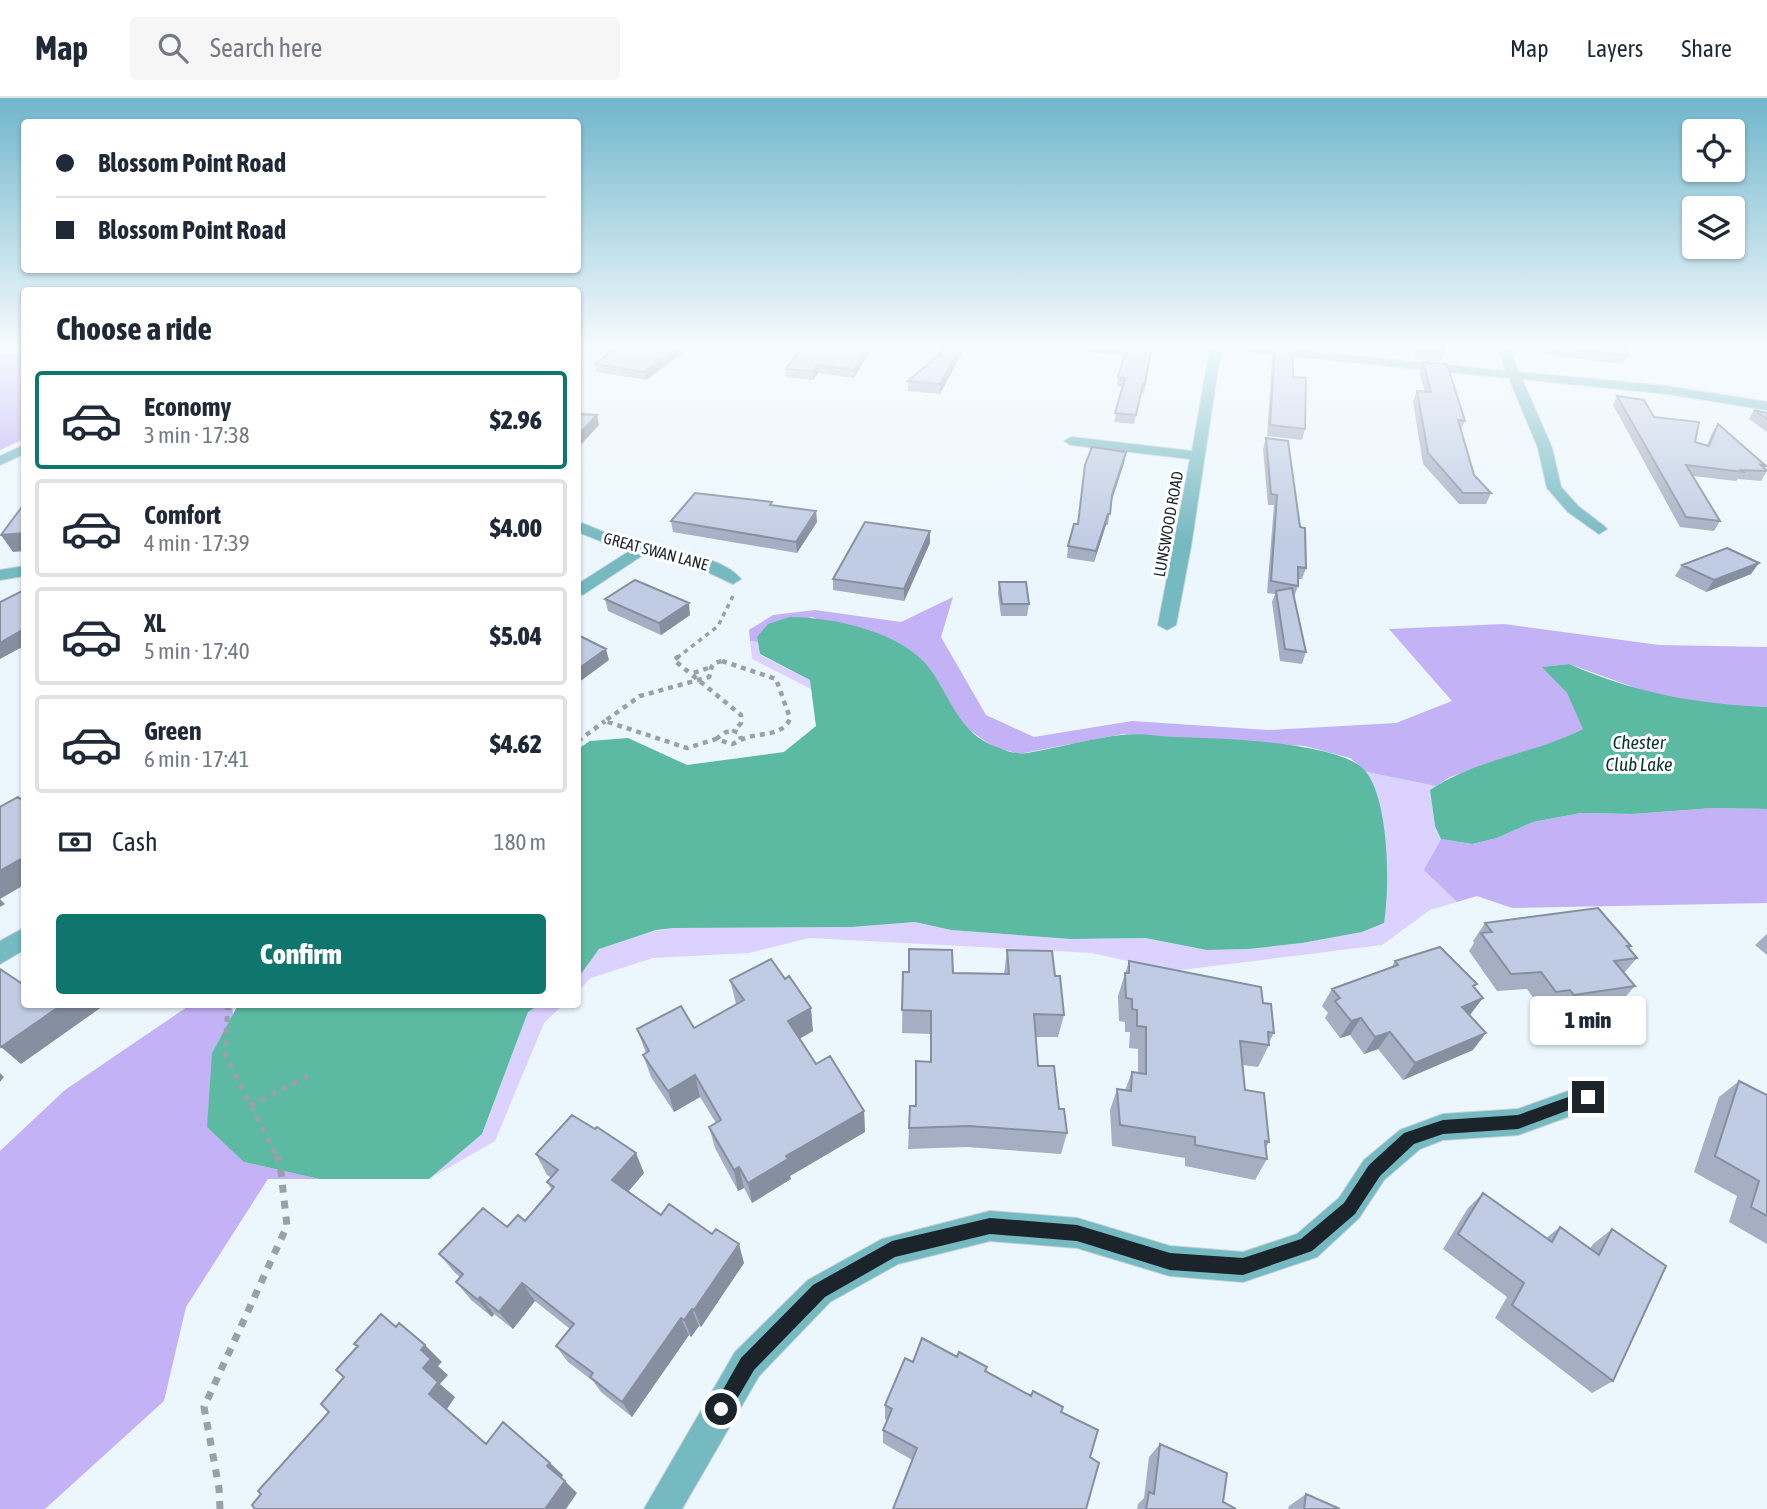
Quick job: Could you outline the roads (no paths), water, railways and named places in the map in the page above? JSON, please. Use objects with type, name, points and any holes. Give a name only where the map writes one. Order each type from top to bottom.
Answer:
[{"type":"street","name":"LUNSWOOD ROAD","points":[[1167,625],[1204,411]]},
{"type":"street","points":[[1529,411],[1545,448],[1554,488],[1573,509],[1599,529]]},
{"type":"street","points":[[1071,441],[1197,456]]},
{"type":"street","points":[[0,461],[21,450]]},
{"type":"street","name":"GREAT SWAN LANE","points":[[581,528],[607,540],[641,550],[703,562],[733,587]]},
{"type":"street","points":[[581,589],[641,550]]},
{"type":"street","points":[[0,575],[21,572]]},
{"type":"street","points":[[0,954],[21,940]]},
{"type":"street","points":[[662,1509],[747,1364],[819,1291],[892,1250],[990,1226],[1077,1233],[1170,1261],[1243,1267],[1306,1246],[1349,1208],[1374,1170],[1409,1139],[1443,1127],[1518,1122],[1588,1097]]},
{"type":"water","points":[[790,617],[826,620],[866,629],[903,645],[930,669],[957,714],[974,734],[1012,752],[1027,753],[1111,736],[1141,734],[1277,743],[1333,754],[1354,762],[1367,773],[1374,787],[1384,824],[1387,888],[1384,923],[1362,932],[1302,943],[1207,950],[1145,938],[1071,939],[951,930],[915,922],[852,927],[674,928],[656,930],[599,949],[581,974],[581,747],[590,741],[628,738],[687,765],[784,752],[816,726],[810,680],[760,654],[757,637],[768,624]]},
{"type":"water","name":"Chester Club Lake","points":[[1569,664],[1642,690],[1691,700],[1767,707],[1767,809],[1713,808],[1632,814],[1581,813],[1533,822],[1497,838],[1472,844],[1441,839],[1435,826],[1430,790],[1466,771],[1545,745],[1583,729],[1567,693],[1542,667]]},
{"type":"water","points":[[236,1008],[534,1008],[528,1012],[482,1134],[429,1179],[319,1179],[244,1162],[207,1127],[212,1053]]}]
